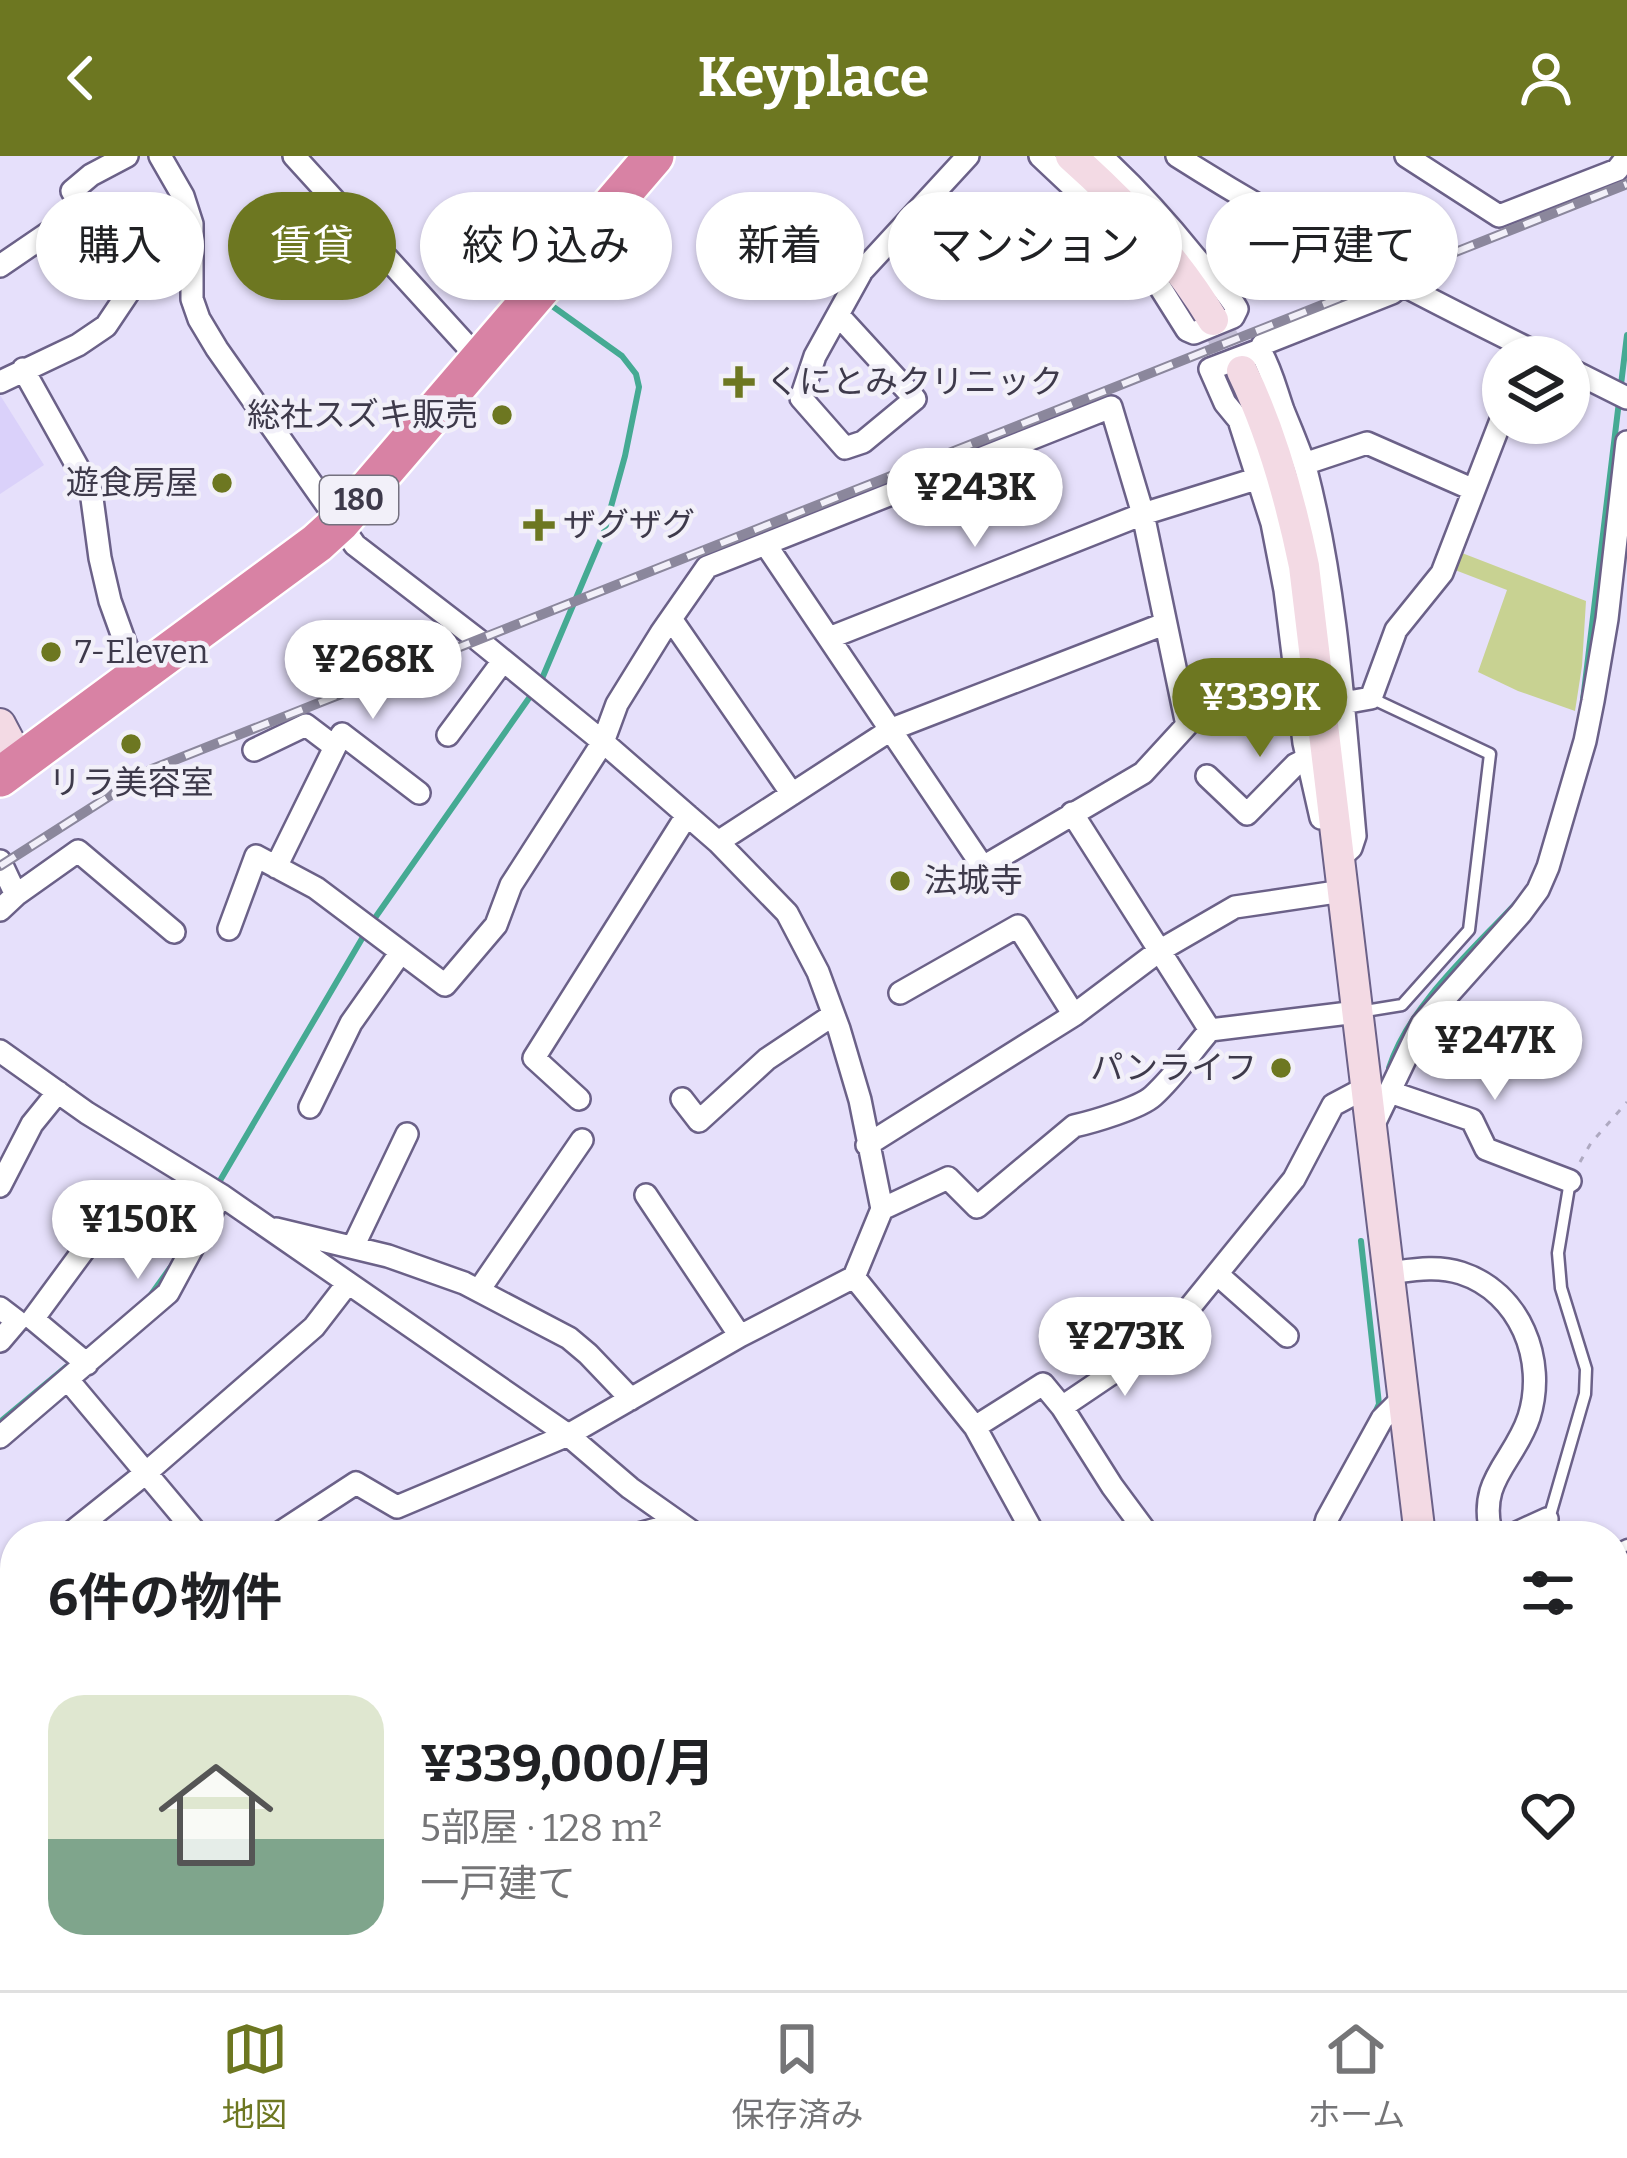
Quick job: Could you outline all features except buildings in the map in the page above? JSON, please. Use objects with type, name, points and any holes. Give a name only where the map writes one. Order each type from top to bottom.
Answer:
[{"type":"highway","name":"180","points":[[10,770],[340,522],[654,156]]},
{"type":"street","points":[[0,266],[68,219],[80,203],[72,190],[127,156]]},
{"type":"street","points":[[160,156],[181,192]]},
{"type":"street","points":[[294,156],[479,359]]},
{"type":"street","points":[[839,316],[915,399],[863,442],[845,448],[801,398],[815,356],[862,271],[968,156]]},
{"type":"street","points":[[1040,156],[1141,257],[1187,330],[1194,333],[1233,317],[1237,309],[1223,286],[1101,156]]},
{"type":"street","points":[[1071,156],[1150,232],[1214,320]]},
{"type":"street","points":[[1177,156],[1234,192]]},
{"type":"street","points":[[1406,156],[1499,216],[1617,170],[1627,157]]},
{"type":"street","points":[[0,382],[78,345],[106,326],[124,300]]},
{"type":"street","points":[[192,300],[217,350],[355,545],[603,742],[718,842],[788,913],[818,972],[860,1100],[882,1209],[854,1276],[568,1435],[397,1507],[356,1483],[297,1521]]},
{"type":"street","points":[[1342,874],[1327,847],[1304,743],[1285,590],[1259,478],[1239,420],[1225,403],[1210,369],[1251,360],[1264,344],[1374,300]]},
{"type":"street","points":[[1429,300],[1502,336]]},
{"type":"street","points":[[1251,360],[1275,376],[1304,464],[1323,550],[1355,836],[1342,874]]},
{"type":"street","points":[[1251,360],[1258,403],[1281,468],[1304,566],[1358,1012],[1378,1090],[1372,1129],[1418,1521]]},
{"type":"street","points":[[23,369],[91,490],[110,601],[136,676]]},
{"type":"street","points":[[1590,379],[1627,398]]},
{"type":"street","points":[[229,929],[256,856],[316,888],[446,985],[496,925],[511,885],[603,742],[617,704],[707,567],[1111,407],[1143,514],[1186,725],[1143,773],[983,867],[766,545]]},
{"type":"street","points":[[1378,1090],[1421,1024],[1521,913],[1548,867],[1593,701],[1627,442]]},
{"type":"street","points":[[1304,464],[1367,443],[1474,490]]},
{"type":"street","points":[[1343,703],[1371,698],[1396,630],[1442,573],[1492,444]]},
{"type":"street","points":[[829,638],[1143,514],[1259,478]]},
{"type":"street","points":[[670,619],[792,794]]},
{"type":"street","points":[[718,842],[892,729],[1164,623]]},
{"type":"street","points":[[448,735],[503,661]]},
{"type":"street","points":[[0,724],[10,770]]},
{"type":"street","points":[[254,750],[306,725],[334,748]]},
{"type":"street","points":[[276,867],[343,734],[419,793]]},
{"type":"street","points":[[1207,776],[1247,814],[1295,765],[1309,758]]},
{"type":"street","points":[[1072,813],[1210,1030]]},
{"type":"street","points":[[579,1099],[534,1058],[687,815]]},
{"type":"street","points":[[0,861],[8,902],[78,850],[174,932]]},
{"type":"street","points":[[867,1145],[1075,1015],[1159,951],[1234,907],[1342,874]]},
{"type":"street","points":[[900,993],[1018,926],[1075,1015]]},
{"type":"street","points":[[310,1107],[351,1023],[401,952]]},
{"type":"street","points":[[882,1209],[948,1178],[976,1207],[1074,1126],[1088,1125],[1150,1099],[1210,1030],[1358,1012]]},
{"type":"street","points":[[682,1099],[699,1121],[767,1059],[833,1015]]},
{"type":"street","points":[[0,1051],[87,1113],[268,1227],[568,1435],[676,1521]]},
{"type":"street","points":[[1062,1407],[1173,1328],[1294,1179],[1333,1106],[1378,1090],[1472,1120],[1486,1149],[1570,1181]]},
{"type":"street","points":[[0,1186],[32,1124],[58,1092]]},
{"type":"street","points":[[353,1246],[407,1134]]},
{"type":"street","points":[[479,1290],[582,1141]]},
{"type":"street","points":[[0,1437],[168,1293],[216,1192]]},
{"type":"street","points":[[646,1195],[740,1336]]},
{"type":"street","points":[[268,1227],[353,1246],[479,1290],[569,1338],[631,1399]]},
{"type":"street","points":[[87,1364],[33,1319],[100,1228]]},
{"type":"street","points":[[1388,1273],[1424,1268],[1458,1272],[1479,1281],[1516,1312],[1528,1336],[1533,1399],[1527,1422],[1487,1500],[1487,1521]]},
{"type":"street","points":[[1216,1274],[1287,1336]]},
{"type":"street","points":[[854,1276],[975,1427],[1027,1521]]},
{"type":"street","points":[[86,1521],[314,1327],[348,1283]]},
{"type":"street","points":[[0,1308],[17,1321],[0,1341]]},
{"type":"street","points":[[68,1380],[187,1521]]},
{"type":"street","points":[[975,1427],[1043,1384],[1138,1521]]},
{"type":"street","points":[[1327,1521],[1382,1420],[1402,1399]]},
{"type":"lane","points":[[1358,1012],[1402,1005],[1469,930],[1490,754],[1371,698]]},
{"type":"lane","points":[[1548,1521],[1586,1394],[1586,1369],[1561,1288],[1558,1253],[1570,1181]]},
{"type":"path","points":[[1570,1181],[1592,1143],[1627,1102]]},
{"type":"shaded area","points":[[0,395],[44,465],[0,494]]},
{"type":"green space","points":[[1462,553],[1586,601],[1575,711],[1478,672],[1507,590],[1455,570]]},
{"type":"waterway","points":[[218,1184],[370,925],[541,681],[604,532],[639,387],[636,374],[622,356],[548,303]]},
{"type":"waterway","points":[[1583,700],[1627,335]]},
{"type":"waterway","points":[[1389,1068],[1427,1000],[1519,900]]},
{"type":"waterway","points":[[1361,1241],[1379,1404],[1374,1415]]},
{"type":"waterway","points":[[150,1296],[170,1268]]},
{"type":"waterway","points":[[0,1422],[66,1367]]},
{"type":"tunnel","points":[[1213,320],[1242,371]]},
{"type":"railway","points":[[0,866],[152,769],[1627,184]]},
{"type":"place","name":"くにとみクリニック","points":[[739,382]]},
{"type":"place","name":"総社スズキ販売","points":[[502,415]]},
{"type":"place","name":"遊食房屋","points":[[222,483]]},
{"type":"place","name":"ザグザグ","points":[[539,525]]},
{"type":"place","name":"7-Eleven","points":[[51,652]]},
{"type":"place","name":"リラ美容室","points":[[131,744]]},
{"type":"place","name":"法城寺","points":[[900,881]]},
{"type":"place","name":"パンライフ","points":[[1281,1068]]}]
